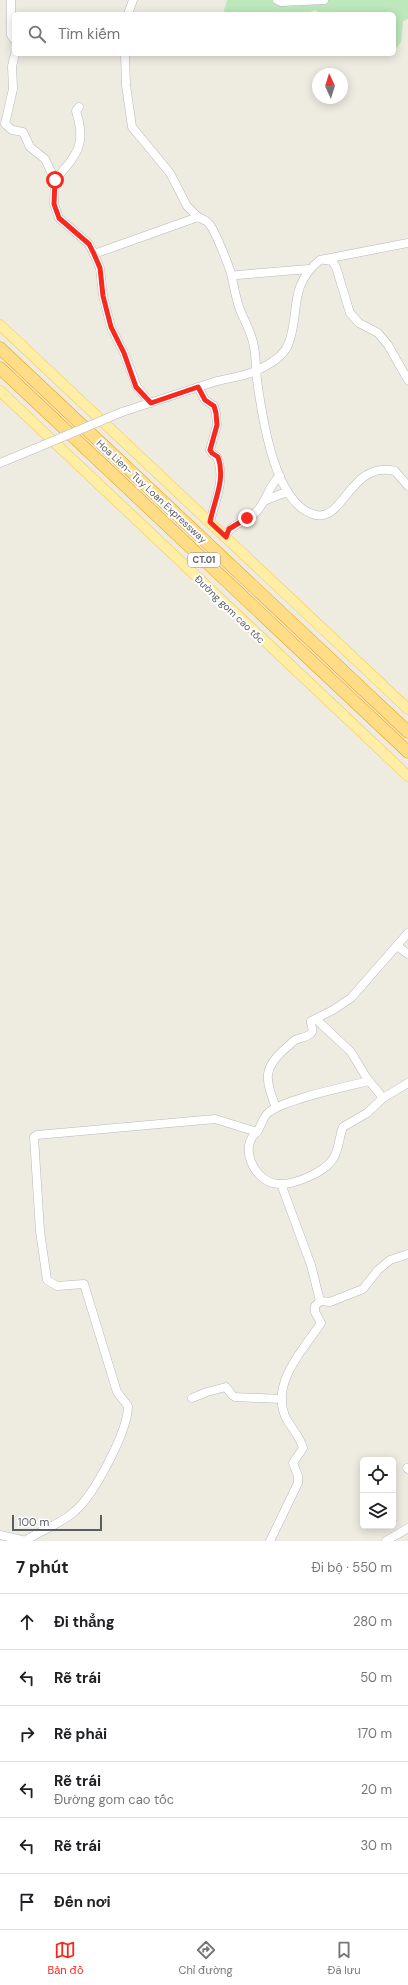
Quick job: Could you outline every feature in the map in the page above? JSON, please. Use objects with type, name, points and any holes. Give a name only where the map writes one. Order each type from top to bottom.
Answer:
[{"type":"highway","name":"Hoa Lien- Tuy Loan Expressway","points":[[0,348],[408,732]]},
{"type":"highway","name":"Hoa Lien- Tuy Loan Expressway","points":[[0,368],[408,752]]},
{"type":"main road","points":[[0,324],[408,709]]},
{"type":"main road","name":"Đường gom cao tốc","points":[[0,391],[408,776]]},
{"type":"street","points":[[11,0],[10,35],[12,37]]},
{"type":"street","points":[[129,12],[133,0]]},
{"type":"street","points":[[277,0],[281,2],[324,0]]},
{"type":"street","points":[[14,56],[12,66],[13,89],[5,124],[12,130],[23,132],[30,147],[45,159],[55,180],[54,204],[59,218],[89,244],[94,254],[100,268],[103,296],[111,327],[124,353],[136,387],[151,403]]},
{"type":"street","points":[[125,56],[126,85],[132,127],[170,173],[187,206],[198,217],[210,224],[232,277],[239,308],[254,343],[256,371],[270,452],[287,494],[305,510],[316,515],[320,515],[330,512],[342,501],[357,482],[376,470],[395,471],[408,486]]},
{"type":"street","points":[[55,180],[79,150],[81,125],[76,111],[79,107]]},
{"type":"street","points":[[94,254],[198,217]]},
{"type":"street","points":[[0,463],[122,412],[198,387],[256,371],[281,356],[287,348],[295,303],[302,282],[309,269],[320,260],[408,243]]},
{"type":"street","points":[[320,260],[332,261],[336,267],[350,312],[359,323],[378,334],[388,345],[408,380]]},
{"type":"street","points":[[232,277],[236,275],[309,269]]},
{"type":"street","points":[[198,387],[205,400],[214,406],[216,413],[217,425],[210,450],[218,457],[220,463],[220,481],[210,522]]},
{"type":"street","points":[[226,537],[229,529],[256,513],[271,486],[280,476]]},
{"type":"street","points":[[264,501],[281,494],[287,494]]},
{"type":"street","points":[[276,1108],[267,1080],[270,1065],[280,1052],[296,1040],[311,1034],[313,1029],[310,1022],[317,1020],[350,998],[408,933]]},
{"type":"street","points":[[397,946],[408,954]]},
{"type":"street","points":[[317,1020],[351,1052],[369,1081],[383,1098]]},
{"type":"street","points":[[369,1081],[299,1099],[267,1113],[257,1132],[249,1139],[248,1146],[252,1163],[265,1179],[273,1183],[281,1184],[310,1177],[323,1170],[334,1158],[343,1127],[367,1114],[383,1098],[408,1083]]},
{"type":"street","points":[[0,1536],[25,1541],[70,1514],[91,1493],[121,1434],[128,1414],[128,1406],[117,1392],[84,1284],[56,1286],[47,1280],[40,1231],[34,1137],[37,1135],[215,1119],[257,1132]]},
{"type":"street","points":[[281,1184],[311,1265],[320,1300]]},
{"type":"street","points":[[320,1300],[330,1302],[363,1289],[378,1270],[390,1260],[408,1254]]},
{"type":"street","points":[[270,1541],[295,1492],[298,1476],[293,1463],[303,1448],[284,1414],[282,1392],[285,1378],[308,1339],[321,1322],[315,1312],[315,1306],[320,1300]]},
{"type":"street","points":[[192,1398],[206,1392],[226,1387],[232,1395],[236,1397],[282,1399]]},
{"type":"street","points":[[386,1541],[408,1528]]},
{"type":"street","points":[[0,1536],[6,1541]]},
{"type":"green space","points":[[227,0],[408,0],[408,19],[403,21],[401,42],[396,48],[396,12],[318,12],[315,10],[310,12],[224,12]]},
{"type":"route","points":[[55,180],[54,204],[59,218],[89,244],[94,254],[100,268],[103,296],[111,327],[124,353],[136,387],[151,403],[198,387],[205,400],[211,402],[214,406],[217,425],[210,450],[218,457],[220,463],[220,481],[210,522],[226,537],[226,533],[229,529],[247,518]]}]
